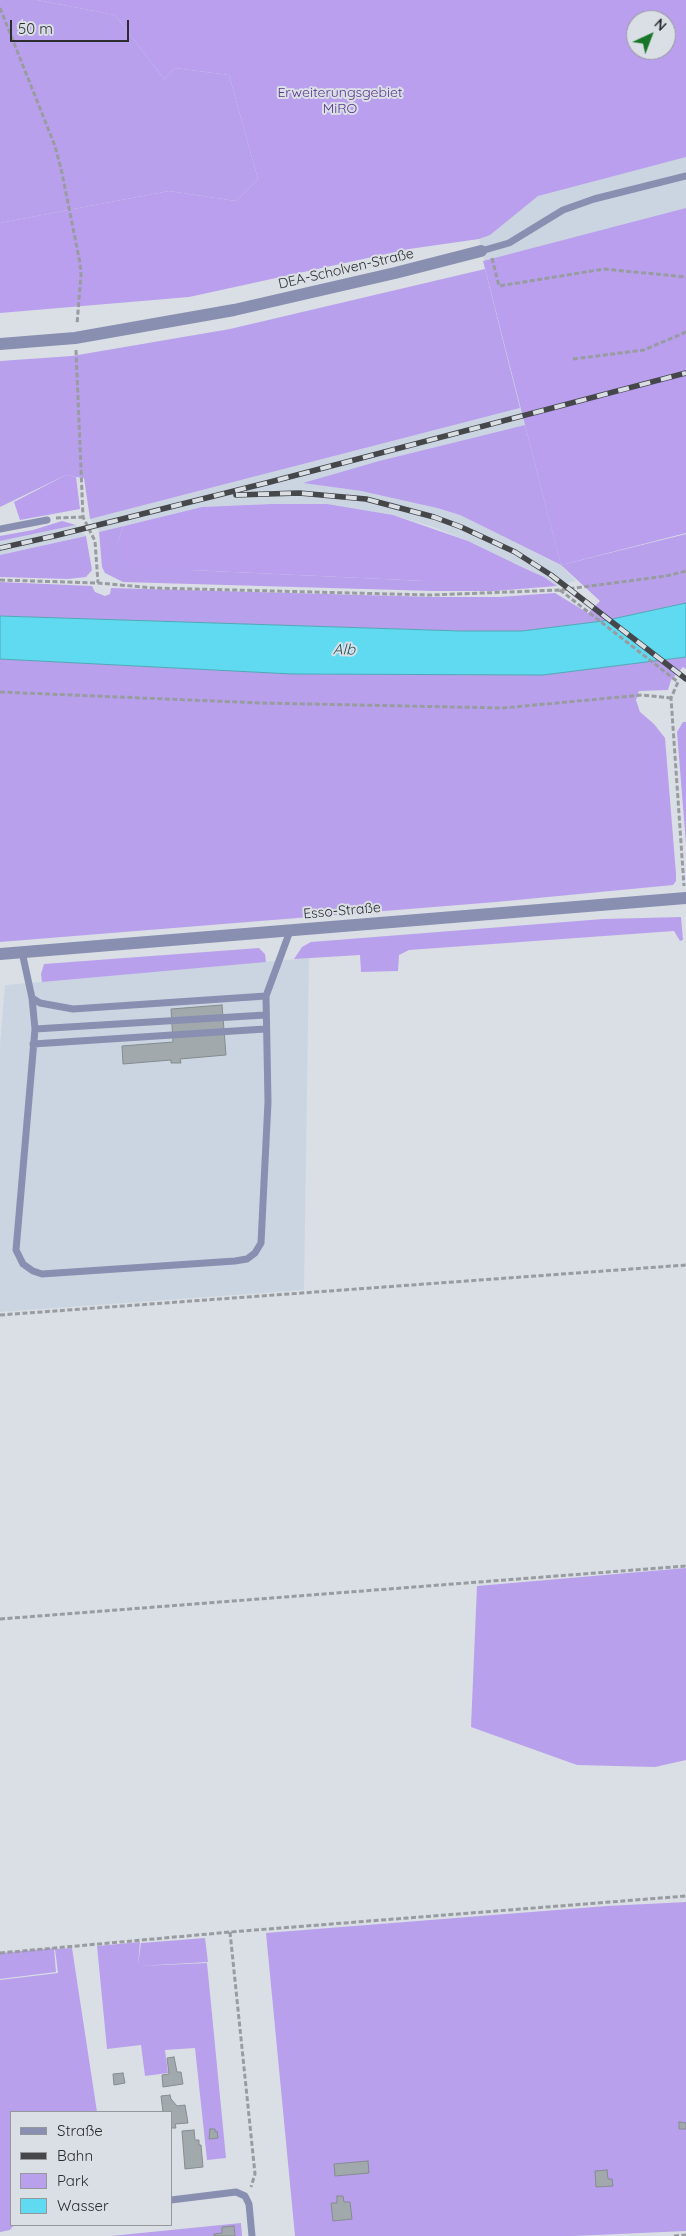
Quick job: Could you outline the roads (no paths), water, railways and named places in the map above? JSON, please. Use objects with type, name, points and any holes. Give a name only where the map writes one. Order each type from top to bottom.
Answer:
[{"type":"street","name":"DEA-Scholven-Straße","points":[[0,344],[75,338],[234,310],[485,250]]},
{"type":"street","name":"Esso-Straße","points":[[0,954],[686,898]]},
{"type":"lane","name":"DEA-Scholven-Straße","points":[[485,250],[510,244],[563,210],[594,199],[686,176]]},
{"type":"lane","points":[[0,529],[47,520]]},
{"type":"lane","points":[[22,952],[32,998],[35,1029],[16,1250],[24,1264],[42,1274],[235,1261],[246,1259],[255,1253],[261,1243],[268,1102],[265,1029],[266,996],[290,931]]},
{"type":"lane","points":[[32,998],[40,1003],[73,1009],[266,996]]},
{"type":"lane","points":[[35,1029],[265,1015]]},
{"type":"lane","points":[[34,1044],[265,1029]]},
{"type":"lane","points":[[172,2200],[236,2192],[245,2196],[249,2204],[252,2236]]},
{"type":"water","name":"Alb","points":[[686,603],[686,657],[543,675],[292,674],[0,659],[0,616],[460,631],[522,631],[603,621]]},
{"type":"railway","points":[[0,548],[270,482],[686,373]]},
{"type":"railway","points":[[236,495],[299,493],[366,499],[434,517],[461,527],[515,552],[551,575],[686,679]]},
{"type":"park label","name":"Erweiterungsgebiet MiRO","points":[[340,102]]}]
